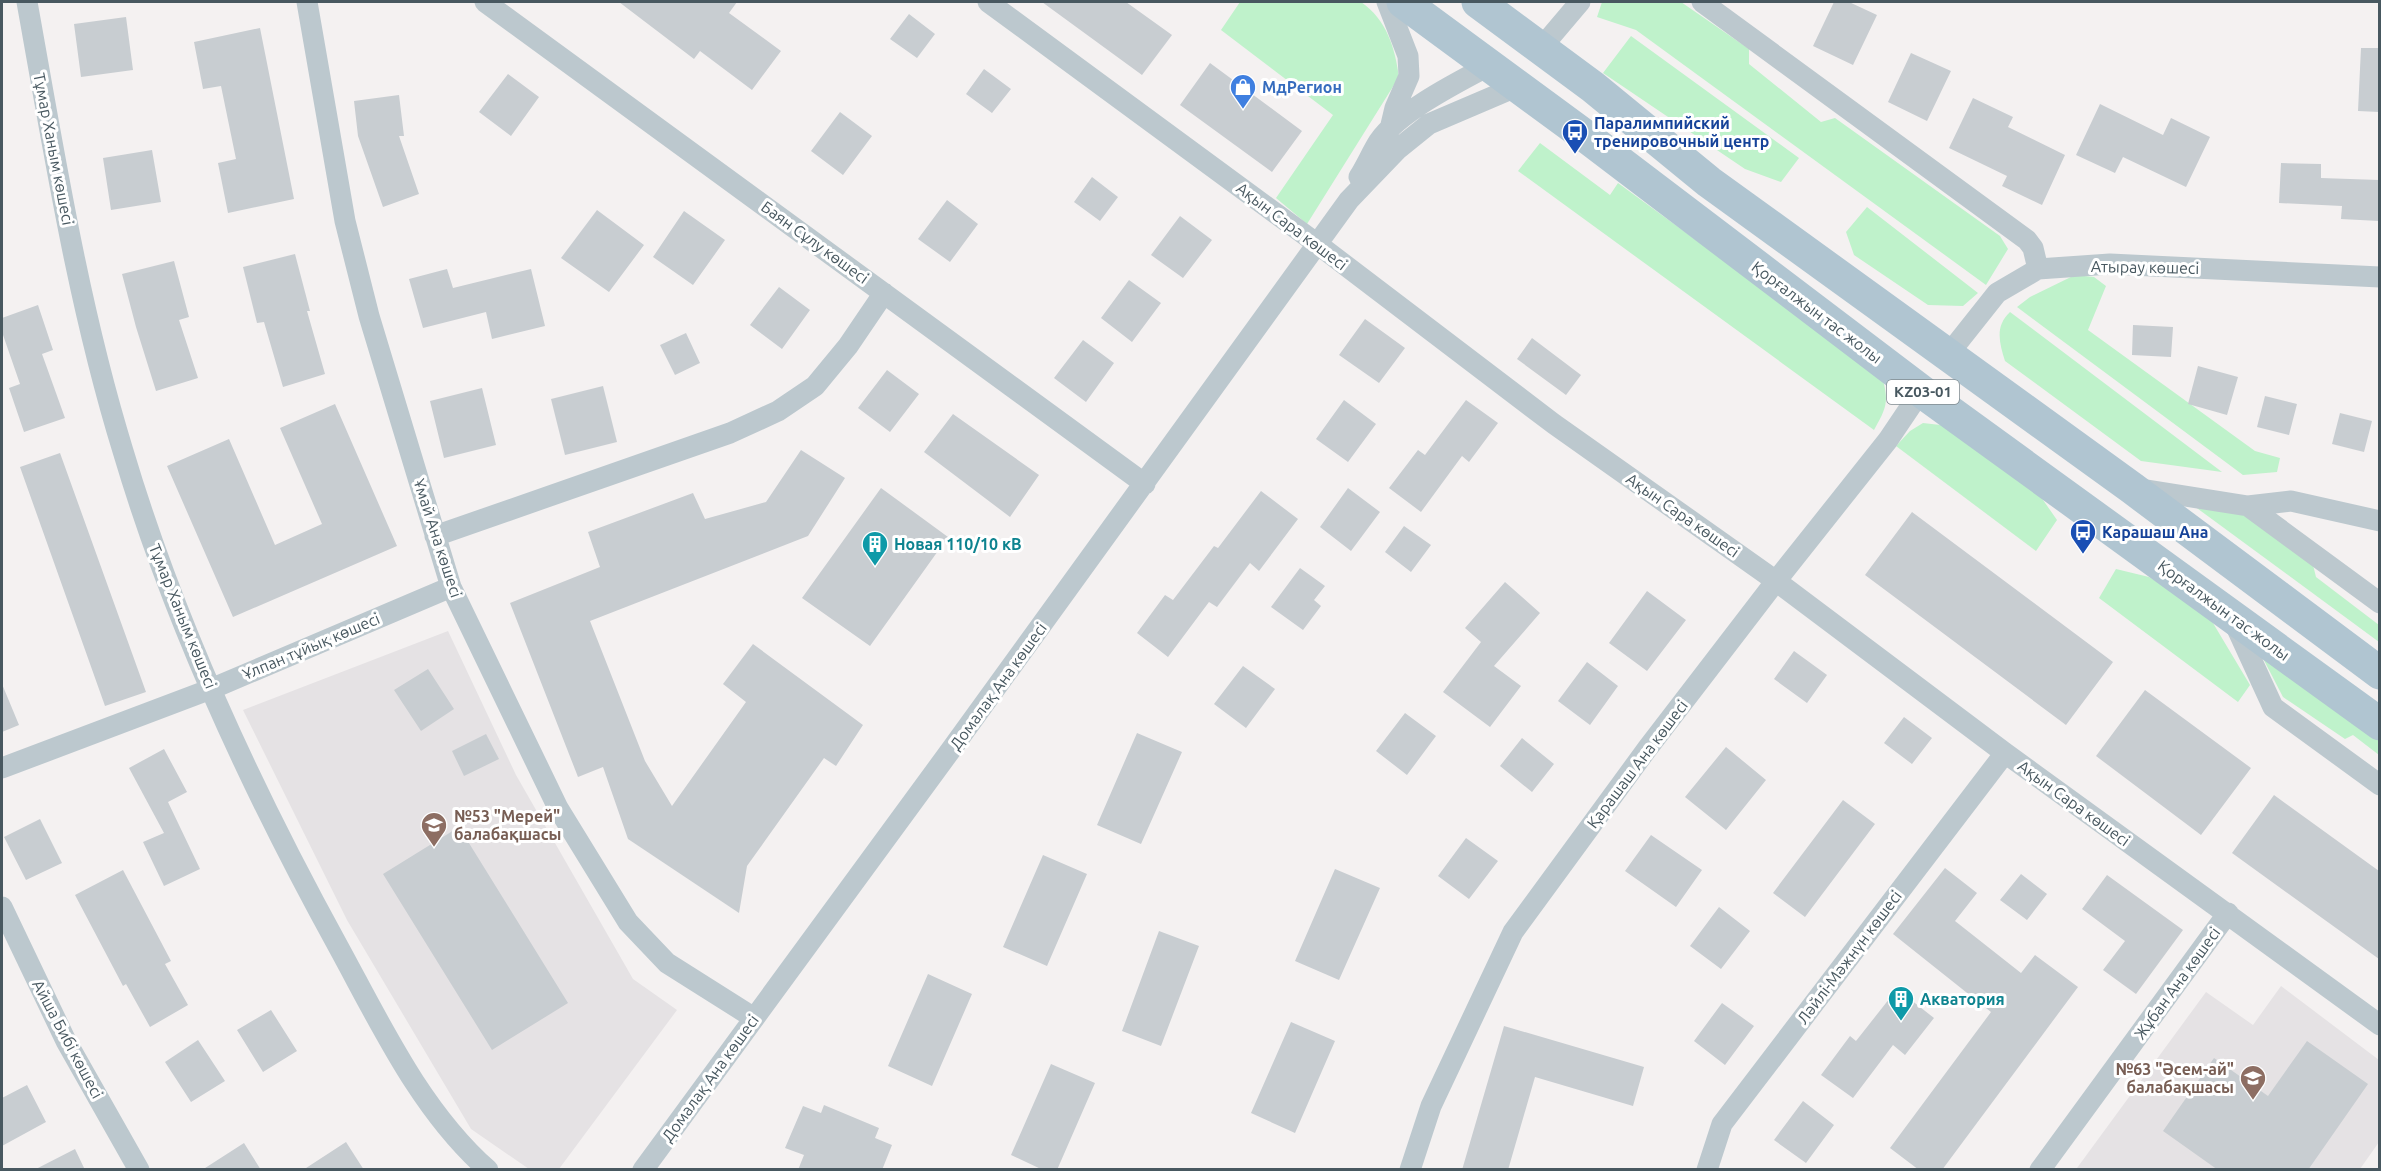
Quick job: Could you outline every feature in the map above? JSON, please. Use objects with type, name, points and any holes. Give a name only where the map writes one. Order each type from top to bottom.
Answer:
[{"type":"main road","name":"Қорғалжын тас жолы","points":[[1403,2],[1518,86],[1921,391],[2379,724]]},
{"type":"main road","name":"KZ03-01","points":[[1478,2],[1593,87],[1709,182],[2132,488],[2379,673]]},
{"type":"main road","points":[[1490,65],[1541,48]]},
{"type":"main road","points":[[1518,86],[1541,48]]},
{"type":"street","name":"Тұмар Ханым көшесі","points":[[27,2],[83,298],[122,451],[165,573],[211,688],[295,868],[389,1040],[433,1109],[469,1153],[488,1170]]},
{"type":"street","name":"Ұмай Ана көшесі","points":[[307,2],[345,221],[369,316],[451,587],[558,808],[627,922],[667,963],[754,1018]]},
{"type":"street","name":"Баян Сұлу көшесі","points":[[485,2],[1144,484]]},
{"type":"street","name":"Ақын Сара көшесі","points":[[988,2],[1316,243],[1554,424],[1776,581],[2005,753],[2379,1025]]},
{"type":"street","points":[[1387,2],[1408,56],[1410,76],[1395,108],[1390,129]]},
{"type":"street","points":[[1541,48],[1580,2]]},
{"type":"street","points":[[1702,2],[2027,240],[2033,248],[2038,269]]},
{"type":"street","name":"Домалақ Ана көшесі","points":[[1349,200],[1379,141],[1390,129],[1437,95],[1490,65]]},
{"type":"street","name":"Домалақ Ана көшесі","points":[[643,1170],[1349,200],[1392,155],[1429,124],[1518,86]]},
{"type":"street","name":"Атырау көшесі","points":[[1947,356],[1997,292],[2038,269],[2110,264],[2379,277]]},
{"type":"street","points":[[435,536],[729,433],[778,411],[815,386],[848,346],[884,293]]},
{"type":"street","name":"Қарашаш Ана көшесі","points":[[1410,1170],[1431,1106],[1513,932],[1647,749],[1776,581],[1868,467],[1921,391]]},
{"type":"street","points":[[2132,488],[2248,506],[2291,501],[2379,521]]},
{"type":"street","points":[[2248,506],[2379,603]]},
{"type":"street","name":"Ұлпан тұйық көшесі","points":[[2,768],[211,688],[451,587]]},
{"type":"street","points":[[2230,614],[2273,707],[2379,785]]},
{"type":"street","name":"Ләйлі-Мәжнүн көшесі","points":[[1707,1170],[1722,1124],[2005,753]]},
{"type":"street","name":"Айша Бибі көшесі","points":[[2,907],[66,1041],[139,1170]]},
{"type":"street","name":"Жұбан Ана көшесі","points":[[2040,1170],[2228,913]]},
{"type":"shaded area","name":"№53 \"Мерей\" балабақшасы","points":[[448,631],[516,775],[633,979],[677,1010],[559,1169],[529,1169],[471,1129],[347,920],[243,710]]},
{"type":"shaded area","name":"№63 \"Әсем-ай\" балабақшасы","points":[[2281,986],[2379,1060],[2379,1142],[2360,1169],[2080,1170],[2077,1168],[2206,992],[2253,1025]]},
{"type":"green space","points":[[1240,2],[1361,2],[1377,17],[1392,45],[1399,77],[1307,224],[1276,198],[1333,115],[1221,30]]},
{"type":"green space","points":[[1602,2],[1681,2],[1749,49],[1749,64],[1821,122],[1835,118],[2000,236],[2008,249],[1986,285],[1636,30],[1597,17]]},
{"type":"green space","points":[[1631,36],[1799,158],[1781,182],[1745,169],[1603,73]]},
{"type":"green space","points":[[1540,143],[1610,195],[1618,183],[1882,376],[1886,404],[1874,430],[1518,171]]},
{"type":"green space","points":[[1867,207],[1978,293],[1963,306],[1928,305],[1854,255],[1846,232]]},
{"type":"green space","points":[[2075,275],[2094,277],[2106,286],[2088,330],[2255,451],[2280,458],[2277,472],[2243,475],[2017,307],[2030,297]]},
{"type":"green space","points":[[2010,312],[2222,472],[2141,461],[2005,361],[2000,329]]},
{"type":"green space","points":[[1923,423],[1949,426],[2034,487],[2057,520],[2036,551],[1896,446],[1910,431]]},
{"type":"green space","points":[[2190,503],[2245,513],[2312,561],[2316,577],[2379,625],[2379,642]]},
{"type":"green space","points":[[2116,569],[2149,577],[2207,613],[2250,685],[2238,702],[2099,598]]},
{"type":"green space","points":[[2254,641],[2379,737],[2379,755],[2353,735],[2345,739],[2283,697]]},
{"type":"building","points":[[619,2],[737,2],[729,13],[781,51],[752,90],[700,51],[694,59]]},
{"type":"building","points":[[1042,2],[1126,2],[1172,35],[1142,75]]},
{"type":"building","points":[[1834,2],[1849,2],[1877,15],[1853,65],[1813,46]]},
{"type":"building","points":[[909,14],[935,34],[917,58],[890,39]]},
{"type":"building","points":[[126,17],[133,70],[81,77],[74,24]]},
{"type":"building","points":[[260,28],[294,199],[228,213],[218,163],[236,159],[221,86],[203,89],[194,42]]},
{"type":"building","points":[[2361,48],[2379,48],[2379,112],[2358,111]]},
{"type":"building","points":[[1911,53],[1951,71],[1927,121],[1888,102]]},
{"type":"building","points":[[1210,63],[1302,131],[1272,172],[1180,105]]},
{"type":"building","points":[[984,69],[1011,89],[992,113],[966,94]]},
{"type":"building","points":[[508,74],[539,97],[511,136],[479,112]]},
{"type":"building","points":[[399,95],[404,136],[399,136],[419,194],[383,207],[358,136],[354,101]]},
{"type":"building","points":[[1973,98],[2013,117],[2008,127],[2065,155],[2042,205],[2002,186],[2007,176],[1949,148]]},
{"type":"building","points":[[2100,104],[2163,135],[2171,118],[2210,137],[2186,187],[2123,157],[2115,173],[2076,155]]},
{"type":"building","points":[[840,112],[872,136],[843,175],[811,151]]},
{"type":"building","points":[[152,150],[161,202],[111,210],[103,158]]},
{"type":"building","points":[[2281,163],[2321,164],[2321,178],[2379,180],[2379,221],[2341,219],[2342,206],[2279,203]]},
{"type":"building","points":[[1092,177],[1118,197],[1100,221],[1074,202]]},
{"type":"building","points":[[947,200],[978,224],[950,262],[918,239]]},
{"type":"building","points":[[597,210],[644,245],[609,292],[561,258]]},
{"type":"building","points":[[684,211],[725,240],[693,285],[653,257]]},
{"type":"building","points":[[1180,216],[1212,240],[1183,278],[1151,255]]},
{"type":"building","points":[[295,254],[310,311],[307,311],[325,374],[283,387],[264,322],[257,323],[243,267]]},
{"type":"building","points":[[174,261],[189,317],[179,320],[198,378],[156,391],[122,274]]},
{"type":"building","points":[[447,269],[453,288],[531,269],[545,326],[492,339],[486,312],[423,328],[409,279]]},
{"type":"building","points":[[1129,280],[1161,303],[1132,342],[1101,318]]},
{"type":"building","points":[[779,287],[810,310],[782,349],[750,325]]},
{"type":"building","points":[[38,305],[53,350],[42,354],[65,418],[24,432],[9,388],[20,384],[2,332],[2,318]]},
{"type":"building","points":[[1365,319],[1405,348],[1379,383],[1339,355]]},
{"type":"building","points":[[2133,325],[2173,327],[2171,357],[2132,355]]},
{"type":"building","points":[[686,333],[700,363],[675,375],[660,345]]},
{"type":"building","points":[[1532,338],[1581,375],[1566,395],[1517,359]]},
{"type":"building","points":[[1083,340],[1114,363],[1086,402],[1054,378]]},
{"type":"building","points":[[2198,366],[2238,377],[2227,415],[2188,404]]},
{"type":"building","points":[[887,370],[919,394],[890,432],[858,408]]},
{"type":"building","points":[[603,386],[617,442],[565,455],[551,399]]},
{"type":"building","points":[[482,388],[496,445],[444,458],[430,401]]},
{"type":"building","points":[[2265,396],[2297,404],[2289,435],[2257,427]]},
{"type":"building","points":[[1344,400],[1376,424],[1348,462],[1316,439]]},
{"type":"building","points":[[1466,400],[1498,423],[1469,462],[1462,456],[1421,512],[1389,488],[1418,450],[1425,455]]},
{"type":"building","points":[[335,404],[397,546],[233,617],[167,466],[229,439],[275,545],[322,524],[280,428]]},
{"type":"building","points":[[2340,413],[2372,421],[2364,452],[2332,444]]},
{"type":"building","points":[[953,414],[1039,475],[1010,517],[924,452]]},
{"type":"building","points":[[801,450],[845,478],[808,536],[590,621],[645,761],[672,806],[746,702],[723,684],[753,644],[863,725],[836,766],[824,758],[747,866],[739,913],[628,839],[603,767],[578,777],[510,603],[600,567],[588,532],[693,493],[705,519],[766,502]]},
{"type":"building","points":[[60,453],[146,692],[105,706],[20,467]]},
{"type":"building","name":"Новая 110/10 кВ","points":[[881,488],[948,537],[870,646],[802,598]]},
{"type":"building","points":[[1348,488],[1380,512],[1351,551],[1320,527]]},
{"type":"building","points":[[1261,491],[1298,519],[1259,571],[1250,563],[1217,607],[1209,602],[1168,657],[1137,633],[1165,595],[1173,600],[1214,546],[1218,548]]},
{"type":"building","points":[[1912,512],[2113,662],[2066,725],[1865,575]]},
{"type":"building","points":[[1404,526],[1431,545],[1411,572],[1385,552]]},
{"type":"building","points":[[1300,568],[1325,586],[1314,600],[1321,606],[1303,630],[1271,607]]},
{"type":"building","points":[[1505,582],[1540,613],[1494,666],[1521,686],[1490,727],[1443,692],[1481,642],[1465,628]]},
{"type":"building","points":[[1647,591],[1686,620],[1647,671],[1609,643]]},
{"type":"building","points":[[1794,651],[1827,675],[1807,703],[1774,679]]},
{"type":"building","points":[[1587,662],[1618,686],[1590,725],[1558,701]]},
{"type":"building","points":[[1243,666],[1275,689],[1246,728],[1214,704]]},
{"type":"building","points":[[428,669],[454,709],[421,731],[394,690]]},
{"type":"building","points":[[2,684],[19,725],[2,732]]},
{"type":"building","points":[[2145,690],[2251,768],[2201,835],[2096,756]]},
{"type":"building","points":[[1405,713],[1436,736],[1407,775],[1376,751]]},
{"type":"building","points":[[1904,717],[1932,738],[1912,764],[1884,743]]},
{"type":"building","points":[[1137,733],[1182,752],[1141,844],[1097,825]]},
{"type":"building","points":[[486,734],[499,759],[464,776],[452,751]]},
{"type":"building","points":[[1522,738],[1554,764],[1532,792],[1500,766]]},
{"type":"building","points":[[1726,747],[1766,780],[1726,830],[1685,797]]},
{"type":"building","points":[[164,749],[187,792],[168,802],[200,869],[164,886],[143,842],[164,833],[129,768]]},
{"type":"building","points":[[2274,795],[2379,871],[2379,959],[2232,853]]},
{"type":"building","points":[[1843,800],[1875,824],[1805,917],[1773,893]]},
{"type":"building","points":[[40,819],[62,863],[26,880],[4,837]]},
{"type":"building","points":[[459,827],[568,1003],[492,1050],[383,874]]},
{"type":"building","points":[[1651,835],[1702,870],[1676,907],[1625,871]]},
{"type":"building","points":[[1466,838],[1498,861],[1469,899],[1438,876]]},
{"type":"building","points":[[1043,855],[1087,874],[1047,966],[1003,947]]},
{"type":"building","points":[[1945,868],[1977,893],[1955,921],[2021,973],[2035,955],[2078,987],[1942,1170],[1919,1170],[1890,1148],[1991,1012],[1893,934]]},
{"type":"building","points":[[1335,869],[1380,888],[1339,980],[1295,961]]},
{"type":"building","points":[[123,870],[171,961],[165,964],[188,1005],[150,1027],[126,984],[123,986],[75,895]]},
{"type":"building","points":[[2021,874],[2047,894],[2027,920],[2000,900]]},
{"type":"building","points":[[2107,875],[2183,930],[2136,994],[2103,970],[2125,941],[2082,909]]},
{"type":"building","points":[[1719,907],[1750,931],[1721,969],[1690,946]]},
{"type":"building","points":[[1159,931],[1199,946],[1161,1046],[1122,1031]]},
{"type":"building","points":[[928,974],[972,994],[932,1086],[888,1066]]},
{"type":"building","points":[[1897,989],[1934,1018],[1905,1055],[1893,1045],[1853,1098],[1821,1075],[1850,1036],[1856,1041]]},
{"type":"building","points":[[1722,1003],[1754,1026],[1725,1065],[1694,1041]]},
{"type":"building","points":[[271,1010],[297,1051],[263,1072],[237,1030]]},
{"type":"building","points":[[1291,1022],[1335,1041],[1295,1133],[1251,1113]]},
{"type":"building","points":[[1504,1026],[1644,1067],[1633,1106],[1535,1077],[1508,1170],[1462,1170]]},
{"type":"building","points":[[198,1040],[225,1081],[191,1102],[165,1062]]},
{"type":"building","points":[[2307,1041],[2368,1084],[2308,1170],[2218,1170],[2163,1131],[2214,1058],[2268,1096]]},
{"type":"building","points":[[1051,1064],[1095,1083],[1057,1170],[1043,1170],[1011,1155]]},
{"type":"building","points":[[27,1085],[46,1122],[2,1146],[2,1098]]},
{"type":"building","points":[[1803,1101],[1834,1125],[1806,1163],[1774,1140]]},
{"type":"building","points":[[824,1105],[879,1128],[875,1138],[892,1145],[882,1170],[798,1170],[804,1155],[785,1148],[803,1106],[821,1113]]},
{"type":"building","points":[[346,1142],[364,1170],[303,1170]]},
{"type":"building","points":[[244,1143],[261,1170],[202,1170]]},
{"type":"building","points":[[75,1149],[85,1170],[34,1170]]},
{"type":"place","name":"МдРегион","points":[[1243,110]]},
{"type":"place","name":"Паралимпийский тренировочный центр","points":[[1575,155]]},
{"type":"place","name":"Карашаш Ана","points":[[2083,555]]},
{"type":"place","name":"Новая 110/10 кВ","points":[[875,567]]},
{"type":"place","name":"№53 \"Мерей\" балабақшасы","points":[[434,848]]},
{"type":"place","name":"Акватория","points":[[1901,1022]]},
{"type":"place","name":"№63 \"Әсем-ай\" балабақшасы","points":[[2253,1101]]}]
